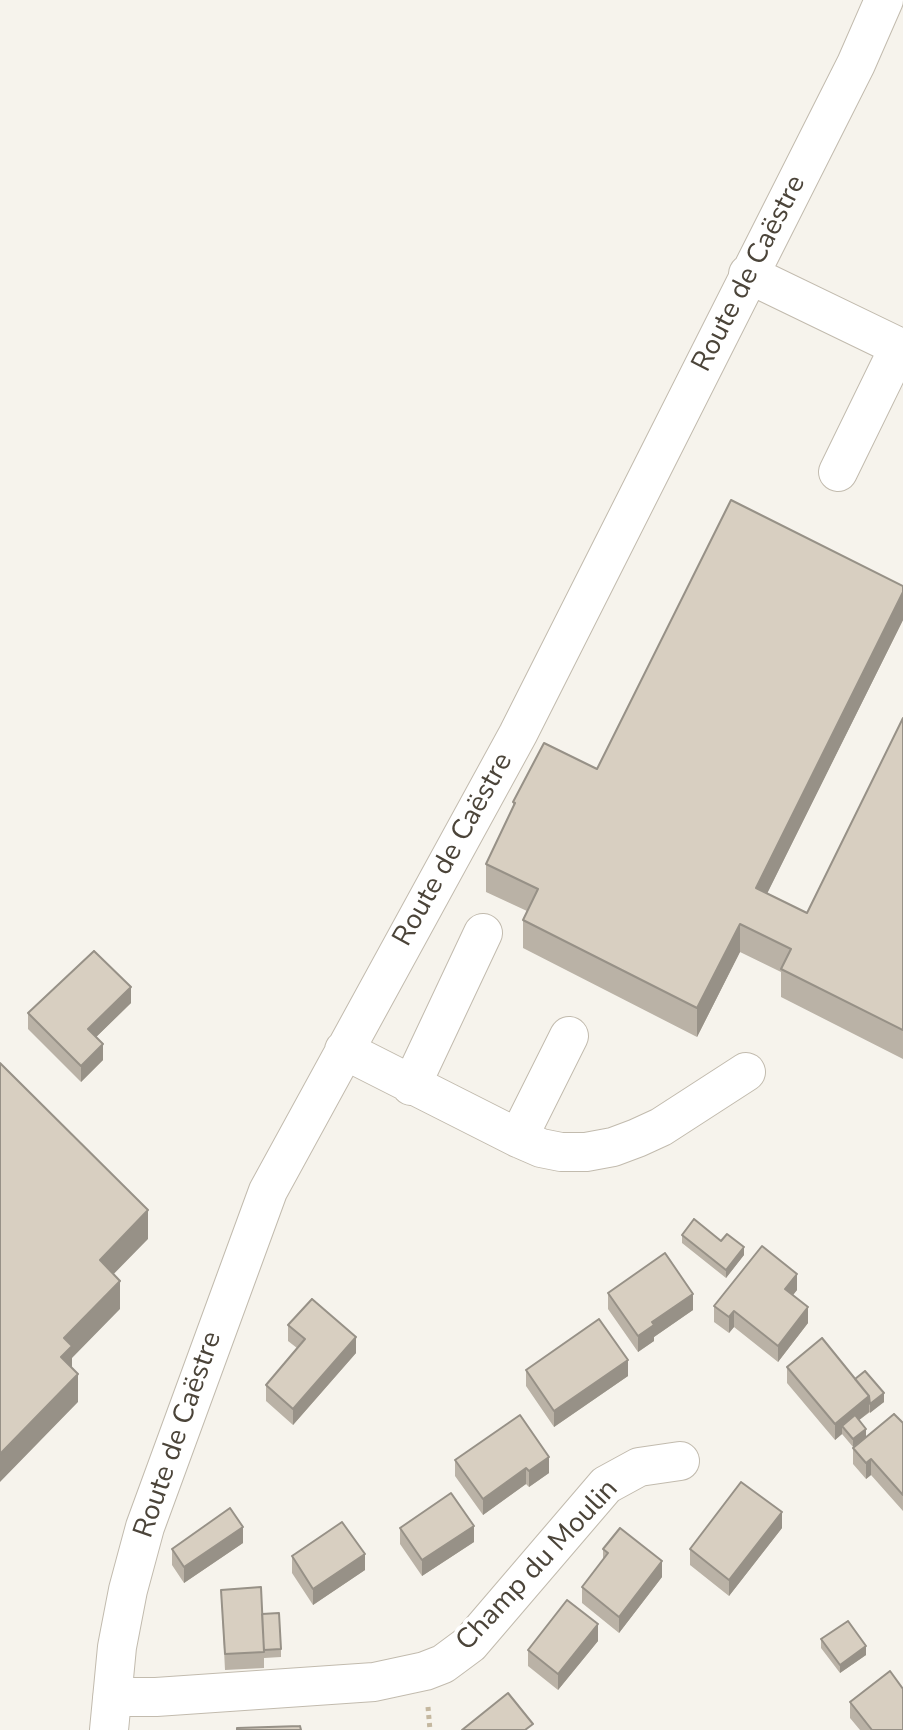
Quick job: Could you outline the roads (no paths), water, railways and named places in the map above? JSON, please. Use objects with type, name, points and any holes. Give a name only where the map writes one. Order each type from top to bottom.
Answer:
[{"type":"street","name":"Route de Caëstre","points":[[110,1713],[123,1616],[145,1527],[268,1191],[498,772],[856,64],[884,0]]},
{"type":"street","points":[[748,274],[899,347],[838,472]]},
{"type":"street","points":[[411,1086],[483,933]]},
{"type":"street","points":[[518,1138],[569,1036]]},
{"type":"street","points":[[344,1050],[518,1138],[561,1152],[613,1147],[661,1127],[746,1072]]},
{"type":"street","name":"Champ du Moulin","points":[[110,1713],[156,1697],[374,1682],[425,1671],[450,1659],[470,1644],[606,1485],[639,1467],[680,1461]]}]
